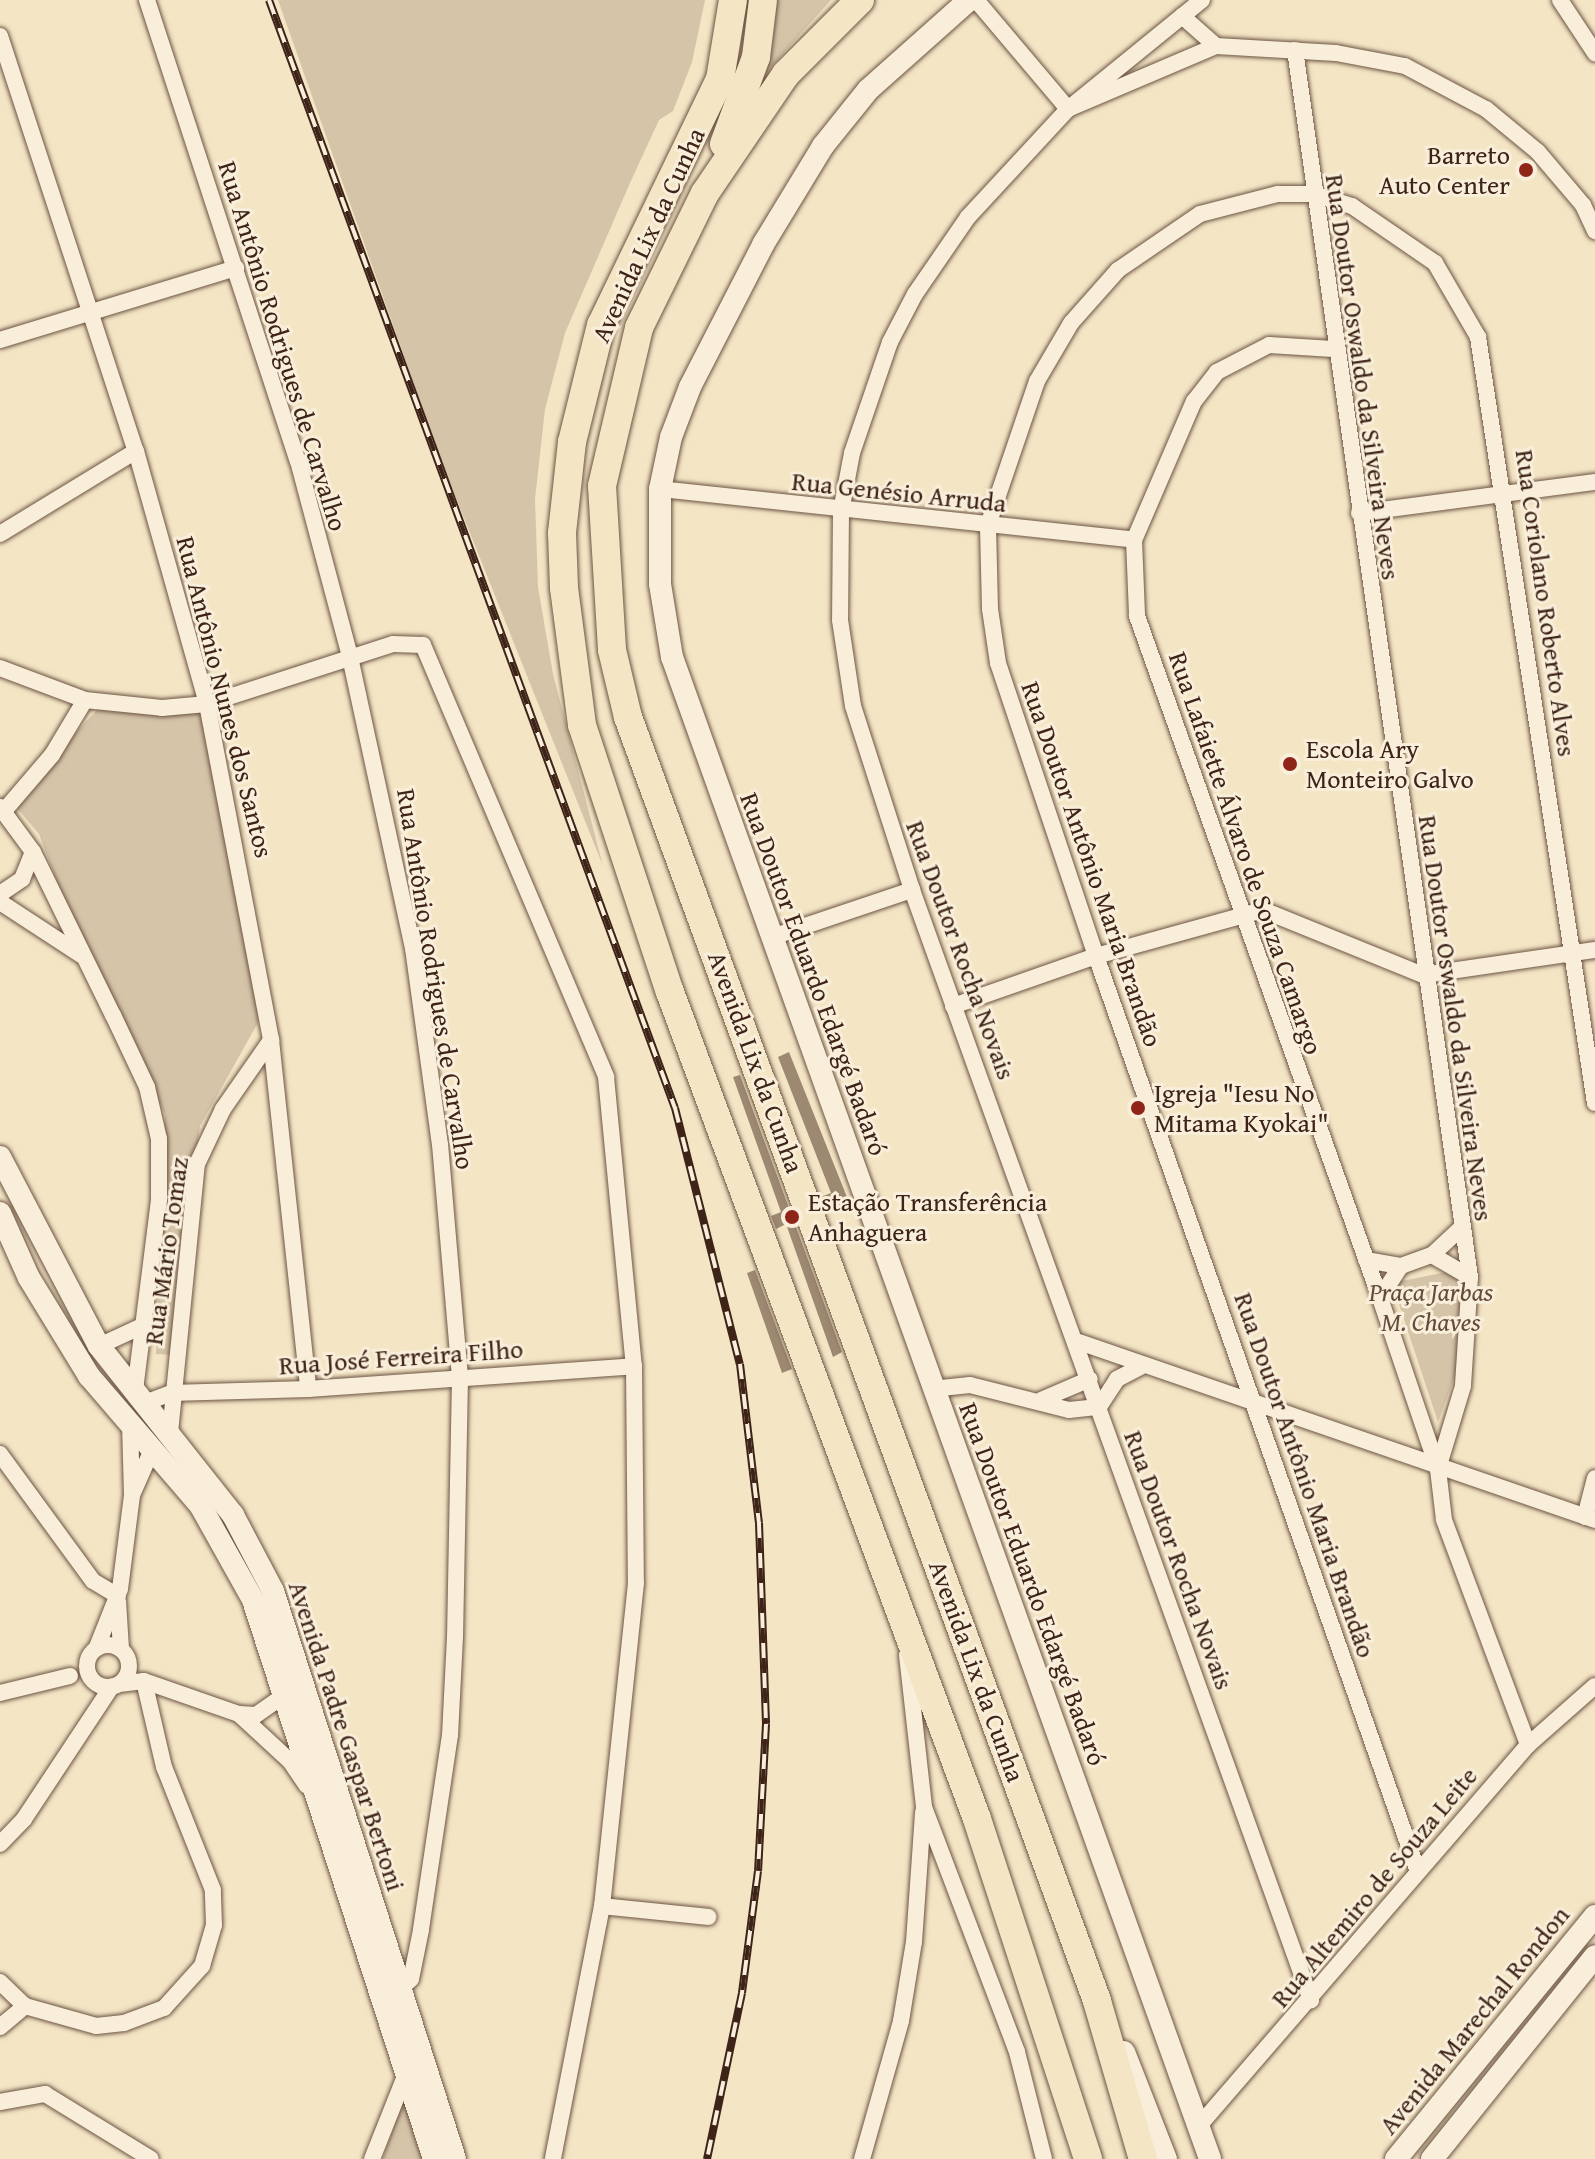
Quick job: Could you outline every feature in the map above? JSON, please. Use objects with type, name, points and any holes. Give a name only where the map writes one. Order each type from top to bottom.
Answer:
[{"type":"highway","name":"Avenida Lix da Cunha","points":[[733,0],[720,79],[619,284],[586,378],[567,469],[564,588],[582,725],[615,832],[977,1819],[1088,2159]]},
{"type":"highway","points":[[705,193],[756,57],[763,0]]},
{"type":"highway","name":"Avenida Lix da Cunha","points":[[860,0],[786,74],[705,193],[639,328],[609,440],[603,570],[612,650],[628,717],[1097,2001],[1143,2159]]},
{"type":"street","name":"Rua Antônio Rodrigues de Carvalho","points":[[147,0],[236,268],[350,657],[384,799],[428,1048],[460,1378],[450,1735],[411,1979],[399,1990]]},
{"type":"street","name":"Rua Doutor Eduardo Edargé Badaró","points":[[969,0],[868,90],[823,146],[690,387],[660,489],[660,584],[672,657],[1210,2159]]},
{"type":"street","points":[[976,0],[1068,109],[1216,46],[1295,50],[1405,66],[1486,109],[1538,152],[1583,205],[1595,231]]},
{"type":"street","name":"Rua Doutor Rocha Novais","points":[[1202,0],[1068,109],[960,227],[915,294],[865,407],[841,511],[842,660],[912,890],[1079,1342],[1099,1407],[1311,2000]]},
{"type":"street","points":[[1560,0],[1595,53]]},
{"type":"street","points":[[1182,16],[1216,46]]},
{"type":"street","name":"Rua Antônio Nunes dos Santos","points":[[0,36],[136,451],[207,704],[271,1040],[308,1389]]},
{"type":"street","name":"Rua Doutor Oswaldo da Silveira Neves","points":[[1295,50],[1333,349],[1470,1277],[1463,1386],[1438,1469]]},
{"type":"street","name":"Rua Coriolano Roberto Alves","points":[[1313,194],[1352,206],[1412,244],[1462,302],[1489,379],[1595,1103]]},
{"type":"street","name":"Rua Doutor Antônio Maria Brandão","points":[[1313,194],[1256,197],[1200,214],[1118,270],[1071,323],[1037,381],[988,525],[998,663],[1096,956],[1417,1869]]},
{"type":"street","points":[[0,340],[94,316],[236,268]]},
{"type":"street","name":"Rua Lafaiette Álvaro de Souza Camargo","points":[[1333,349],[1269,345],[1217,372],[1175,435],[1134,540],[1137,616],[1240,914],[1380,1298],[1438,1469],[1444,1520],[1528,1745]]},
{"type":"street","points":[[0,534],[136,451]]},
{"type":"street","points":[[1359,513],[1595,482]]},
{"type":"street","name":"Rua Genésio Arruda","points":[[660,489],[841,511],[1134,540]]},
{"type":"street","points":[[0,668],[85,700],[162,708],[207,704],[393,644],[423,645],[606,1077],[634,1366],[636,1583],[602,1906],[553,2159]]},
{"type":"street","points":[[85,700],[52,755],[2,809],[33,852],[147,1087],[159,1139],[159,1200],[142,1326],[140,1396],[130,1425],[132,1495],[118,1596],[121,1649],[129,1666],[144,1681],[239,1714],[256,1715],[286,1694]]},
{"type":"street","points":[[0,894],[22,879],[33,852]]},
{"type":"street","points":[[772,937],[912,890]]},
{"type":"street","points":[[0,902],[82,955]]},
{"type":"street","points":[[953,1006],[1096,956],[1263,910],[1287,916],[1423,975],[1595,950]]},
{"type":"street","name":"Rua Mário Tomaz","points":[[170,1433],[171,1393],[197,1164],[223,1109],[271,1040]]},
{"type":"street","name":"Avenida Padre Gaspar Bertoni","points":[[0,1157],[99,1346],[233,1515],[273,1591],[455,2159]]},
{"type":"street","name":"Avenida Padre Gaspar Bertoni","points":[[0,1213],[29,1278],[89,1376],[151,1452],[200,1505],[229,1552],[286,1694],[314,1797],[434,2159]]},
{"type":"street","points":[[1366,1260],[1401,1266],[1432,1255],[1462,1227]]},
{"type":"street","points":[[1432,1255],[1470,1277]]},
{"type":"street","points":[[1380,1298],[1401,1266]]},
{"type":"street","points":[[99,1346],[142,1326]]},
{"type":"street","points":[[1079,1342],[1141,1367],[1255,1403],[1438,1469],[1590,1519],[1595,1478]]},
{"type":"street","name":"Rua José Ferreira Filho","points":[[171,1393],[308,1389],[634,1366]]},
{"type":"street","points":[[932,1389],[970,1385],[1041,1400],[1069,1410],[1099,1407],[1117,1379],[1141,1367]]},
{"type":"street","points":[[1041,1400],[1090,1379]]},
{"type":"street","points":[[140,1396],[171,1393]]},
{"type":"street","points":[[132,1495],[151,1452],[170,1433]]},
{"type":"street","points":[[0,1454],[93,1581],[118,1596]]},
{"type":"street","points":[[0,1693],[70,1676],[87,1662],[97,1647],[118,1596]]},
{"type":"street","points":[[862,2159],[904,2005],[924,1807],[905,1625]]},
{"type":"street","points":[[97,1647],[121,1649]]},
{"type":"street","points":[[87,1662],[92,1681],[93,1711]]},
{"type":"street","points":[[0,1844],[24,1819],[93,1711],[129,1666]]},
{"type":"street","points":[[70,1676],[115,1685],[144,1681]]},
{"type":"street","points":[[0,1982],[25,2006],[74,2024],[144,2018],[186,1989],[210,1948],[213,1890],[164,1767],[144,1681]]},
{"type":"street","name":"Rua Altemiro de Souza Leite","points":[[1198,2127],[1311,2000],[1417,1869],[1528,1745],[1595,1686]]},
{"type":"street","points":[[239,1714],[290,1761],[314,1797]]},
{"type":"street","points":[[924,1807],[1017,2052],[1044,2159]]},
{"type":"street","points":[[602,1906],[708,1917]]},
{"type":"street","name":"Avenida Marechal Rondon","points":[[1396,2159],[1595,1916]]},
{"type":"street","name":"Avenida Marechal Rondon","points":[[1432,2159],[1595,1956]]},
{"type":"street","points":[[1097,2001],[1166,2159]]},
{"type":"street","points":[[0,2027],[25,2006]]},
{"type":"street","points":[[1470,2068],[1491,2083]]},
{"type":"street","points":[[372,2159],[405,2076]]},
{"type":"street","points":[[0,2102],[45,2094],[151,2159]]},
{"type":"green space","points":[[278,0],[705,0],[692,62],[673,111],[659,120],[565,333],[545,409],[535,499],[538,587],[553,674],[603,866],[440,458]]},
{"type":"green space","points":[[768,0],[831,0],[759,80]]},
{"type":"green space","points":[[100,707],[202,712],[259,1021],[200,1126],[172,1355],[156,1354],[165,1114],[70,916],[39,834],[17,808],[28,783]]},
{"type":"green space","name":"Praça Jarbas M. Chaves","points":[[1456,1270],[1462,1303],[1458,1368],[1438,1422],[1392,1283]]},
{"type":"green space","points":[[401,2103],[413,2105],[427,2159],[383,2159]]},
{"type":"building","points":[[789,1052],[849,1202],[827,1212],[821,1197],[831,1193],[778,1057]]},
{"type":"building","points":[[740,1075],[842,1352],[833,1357],[786,1224],[776,1229],[771,1216],[781,1212],[733,1077]]},
{"type":"building","points":[[755,1270],[792,1369],[782,1373],[747,1273]]},
{"type":"railway","points":[[269,0],[675,1108],[740,1364],[759,1523],[766,1724],[758,1871],[742,1993],[707,2159]]},
{"type":"place","name":"Barreto Auto Center","points":[[1526,170]]},
{"type":"place","name":"Escola Ary Monteiro Galvo","points":[[1290,764]]},
{"type":"place","name":"Igreja \"Iesu No Mitama Kyokai\"","points":[[1138,1108]]},
{"type":"place","name":"Estação Transferência Anhaguera","points":[[792,1217]]}]
